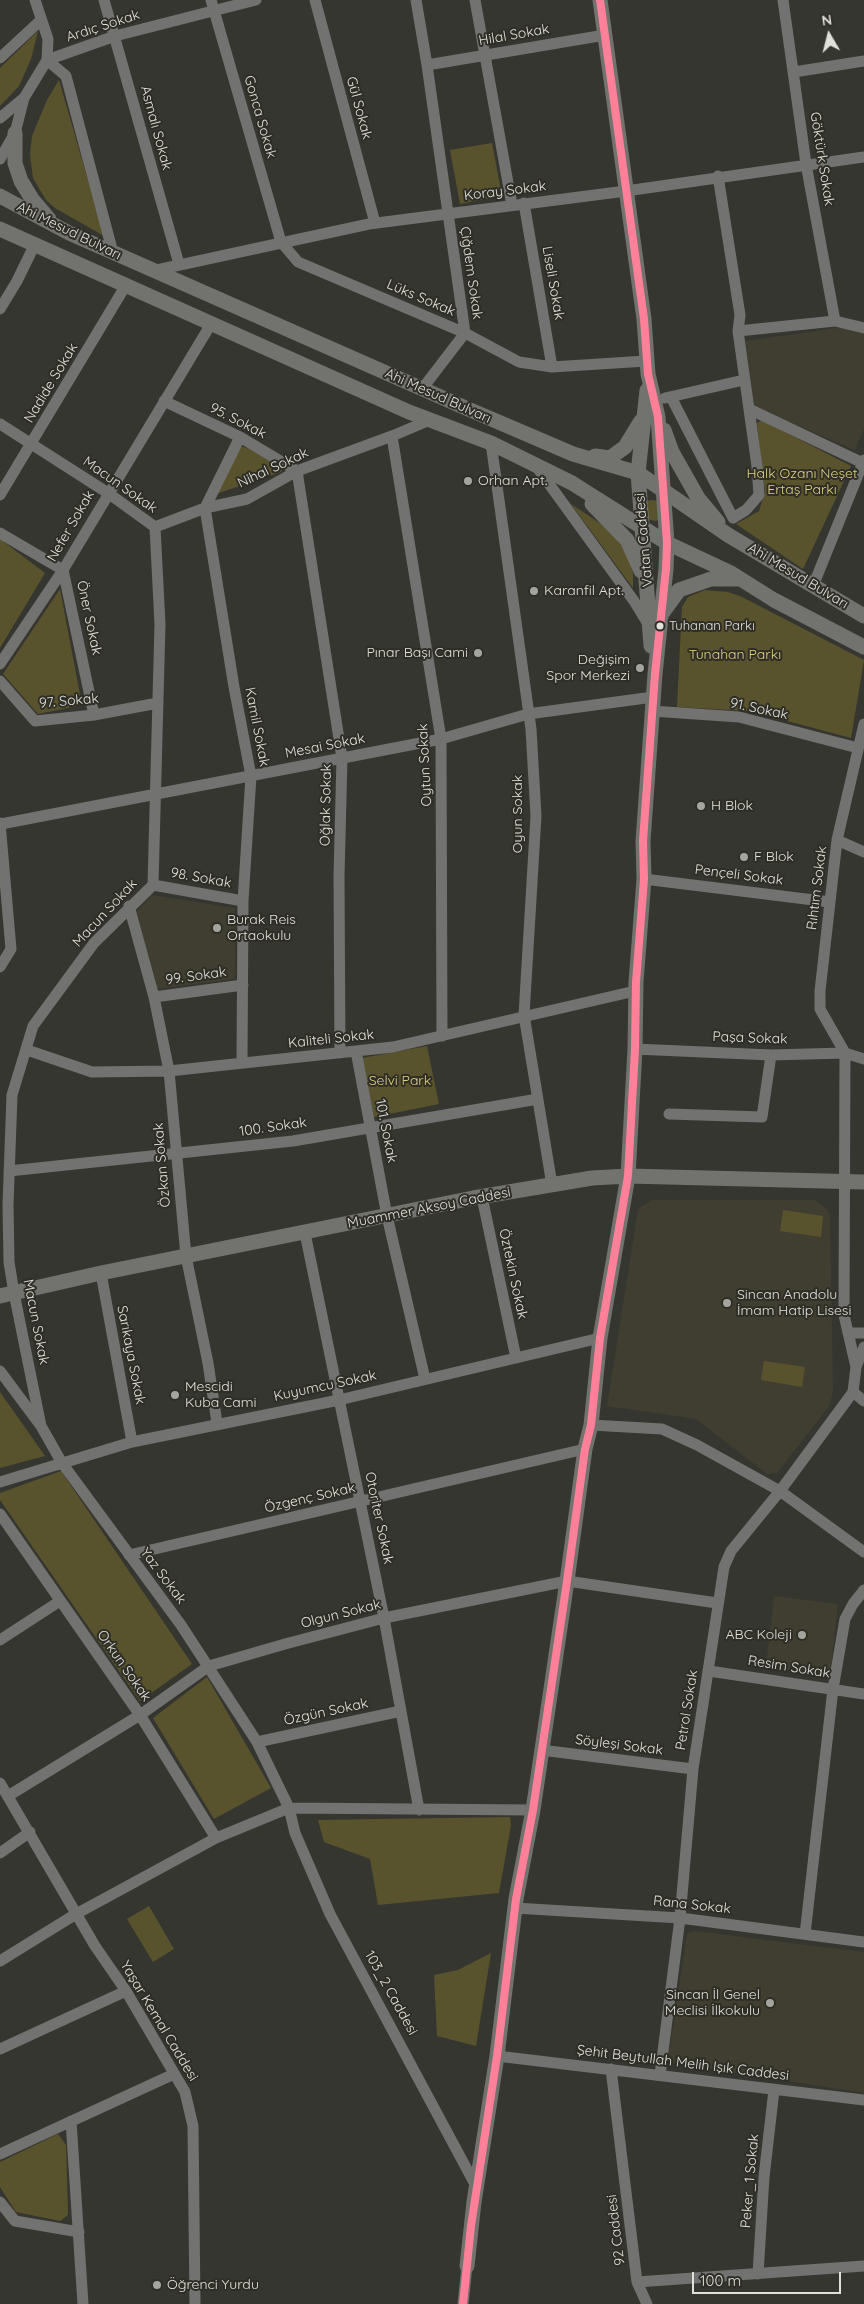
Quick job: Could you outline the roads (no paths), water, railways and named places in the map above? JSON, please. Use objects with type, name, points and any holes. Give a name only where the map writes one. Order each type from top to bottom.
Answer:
[{"type":"main road","name":"Vatan Caddesi","points":[[600,0],[644,320],[647,367],[664,492],[667,543],[656,610],[655,674]]},
{"type":"main road","points":[[15,134],[16,163],[21,181],[32,199],[54,226]]},
{"type":"main road","name":"Ahi Mesud Bulvarı","points":[[0,196],[54,226],[113,253],[422,389],[573,454],[638,473],[728,534],[813,586],[862,613]]},
{"type":"main road","name":"Ahi Mesud Bulvarı","points":[[0,229],[211,324],[430,420],[490,444],[572,483],[642,529],[864,647]]},
{"type":"main road","name":"Vatan Caddesi","points":[[652,410],[638,473],[642,529],[656,610],[650,628],[652,661],[655,674]]},
{"type":"main road","points":[[573,454],[610,458],[625,447],[652,410],[672,452],[698,498],[728,534]]},
{"type":"main road","points":[[572,483],[626,540],[639,565],[656,610],[679,590],[711,579],[741,580]]},
{"type":"main road","points":[[467,2266],[497,2056],[515,1908],[533,1810],[568,1581],[585,1449],[591,1425],[600,1338],[628,1176],[635,1049],[635,992],[644,879],[643,841],[655,674]]},
{"type":"main road","name":"Muammer Aksoy Caddesi","points":[[7,1295],[186,1256],[482,1197],[592,1178],[628,1176],[864,1182]]},
{"type":"street","points":[[0,159],[15,134],[24,98],[47,60],[48,39],[35,0]]},
{"type":"street","name":"Asmalı Sokak","points":[[104,0],[116,36],[179,264]]},
{"type":"street","name":"Ardıç Sokak","points":[[47,60],[212,5],[256,0]]},
{"type":"street","name":"Gül Sokak","points":[[315,0],[375,223]]},
{"type":"street","name":"Çiğdem Sokak","points":[[416,0],[428,65],[465,333],[422,389]]},
{"type":"street","points":[[474,0],[512,205]]},
{"type":"street","name":"Göktürk Sokak","points":[[782,0],[806,164],[835,321]]},
{"type":"street","name":"Gonca Sokak","points":[[212,5],[281,242]]},
{"type":"street","points":[[0,58],[41,20]]},
{"type":"street","name":"Hilal Sokak","points":[[428,65],[605,35]]},
{"type":"street","points":[[47,60],[66,76],[113,253]]},
{"type":"street","points":[[794,72],[864,62]]},
{"type":"street","points":[[0,118],[24,98]]},
{"type":"street","name":"Koray Sokak","points":[[152,270],[375,223],[626,191],[718,176],[864,157]]},
{"type":"street","points":[[671,397],[733,518],[746,510],[759,495],[738,331],[740,315],[718,176]]},
{"type":"street","name":"Liseli Sokak","points":[[524,203],[552,368]]},
{"type":"street","name":"Lüks Sokak","points":[[281,242],[298,262],[465,333],[519,362],[552,368],[647,367]]},
{"type":"street","points":[[0,309],[18,282],[36,244]]},
{"type":"street","name":"Nadide Sokak","points":[[0,495],[126,285]]},
{"type":"street","points":[[738,331],[835,321],[864,328]]},
{"type":"street","name":"Nefer Sokak","points":[[0,664],[63,570],[211,324]]},
{"type":"street","points":[[652,410],[671,397],[744,380]]},
{"type":"street","name":"95. Sokak","points":[[164,401],[240,438],[297,471]]},
{"type":"street","points":[[749,409],[864,462],[813,586]]},
{"type":"street","name":"Nihal Sokak","points":[[155,527],[205,508],[247,499],[297,471],[430,420]]},
{"type":"street","name":"Macun Sokak","points":[[0,424],[108,493],[155,527],[160,624],[153,885],[129,906],[94,943],[34,1026],[27,1050],[17,1072],[12,1095],[7,1295],[41,1426]]},
{"type":"street","name":"Oytun Sokak","points":[[392,436],[442,739],[442,1036]]},
{"type":"street","points":[[205,508],[240,438]]},
{"type":"street","name":"Oyun Sokak","points":[[490,444],[528,714],[536,816],[524,1015],[552,1185]]},
{"type":"street","points":[[536,466],[634,601],[650,628]]},
{"type":"street","name":"Oğlak Sokak","points":[[297,471],[342,758],[339,876],[340,1053]]},
{"type":"street","name":"Kamil Sokak","points":[[205,508],[234,687],[251,776],[244,901],[242,1062]]},
{"type":"street","name":"Öner Sokak","points":[[0,533],[63,570],[94,715]]},
{"type":"street","name":"97. Sokak","points":[[0,681],[35,721],[94,715],[158,703]]},
{"type":"street","name":"Mesai Sokak","points":[[1,823],[442,739],[528,714],[653,704]]},
{"type":"street","name":"91. Sokak","points":[[653,704],[740,717],[858,748]]},
{"type":"street","name":"Rıhtım Sokak","points":[[845,1053],[820,1009],[820,991],[837,840],[864,724]]},
{"type":"street","points":[[0,967],[11,949],[1,823]]},
{"type":"street","points":[[837,840],[864,852]]},
{"type":"street","name":"Pençeli Sokak","points":[[644,879],[830,902]]},
{"type":"street","name":"98. Sokak","points":[[153,885],[244,901]]},
{"type":"street","name":"Özkan Sokak","points":[[129,906],[154,997],[169,1071],[186,1256],[208,1363],[217,1424]]},
{"type":"street","name":"99. Sokak","points":[[154,997],[243,985]]},
{"type":"street","name":"Kaliteli Sokak","points":[[27,1050],[92,1072],[169,1071],[393,1047],[524,1015],[635,992]]},
{"type":"street","name":"Paşa Sokak","points":[[635,1049],[770,1055],[845,1053],[864,1059]]},
{"type":"street","name":"101. Sokak","points":[[356,1051],[387,1216],[425,1379]]},
{"type":"street","points":[[845,1053],[844,1315],[856,1367]]},
{"type":"street","points":[[669,1114],[762,1116],[770,1055]]},
{"type":"street","name":"100. Sokak","points":[[9,1171],[293,1140],[538,1099]]},
{"type":"street","name":"Öztekin Sokak","points":[[482,1197],[516,1358]]},
{"type":"street","name":"Otoriter Sokak","points":[[305,1233],[384,1618],[420,1810]]},
{"type":"street","name":"Sarıkaya Sokak","points":[[101,1273],[132,1442]]},
{"type":"street","points":[[848,1333],[864,1333]]},
{"type":"street","name":"Kuyumcu Sokak","points":[[0,1482],[132,1442],[339,1400],[600,1338]]},
{"type":"street","points":[[864,1347],[856,1367],[853,1392],[864,1401]]},
{"type":"street","name":"Yaz Sokak","points":[[0,1371],[41,1426],[62,1463],[209,1666],[257,1742],[289,1808]]},
{"type":"street","name":"Petrol Sokak","points":[[660,2075],[680,1918],[693,1769],[724,1567],[731,1550],[780,1491],[853,1392]]},
{"type":"street","points":[[591,1425],[662,1429],[696,1445],[780,1491],[864,1552]]},
{"type":"street","name":"Özgenç Sokak","points":[[129,1555],[585,1449]]},
{"type":"street","name":"Orkun Sokak","points":[[0,1514],[140,1715],[216,1838]]},
{"type":"street","name":"Olgun Sokak","points":[[8,1796],[140,1715],[209,1666],[384,1618],[568,1581],[717,1603]]},
{"type":"street","points":[[805,1934],[833,1689],[845,1619],[853,1604],[864,1590]]},
{"type":"street","points":[[0,1640],[60,1601]]},
{"type":"street","name":"Resim Sokak","points":[[709,1671],[864,1694]]},
{"type":"street","name":"Özgün Sokak","points":[[257,1742],[401,1711]]},
{"type":"street","name":"Söyleşi Sokak","points":[[541,1750],[693,1769]]},
{"type":"street","name":"Yaşar Kemal Caddesi","points":[[0,1783],[76,1914],[126,1991],[185,2092],[193,2126],[195,2304]]},
{"type":"street","points":[[0,1961],[76,1914],[216,1838],[289,1808],[533,1810]]},
{"type":"street","name":"103_2 Caddesi","points":[[289,1808],[295,1833],[330,1914],[477,2188]]},
{"type":"street","points":[[0,1852],[30,1832]]},
{"type":"street","name":"Rana Sokak","points":[[515,1908],[680,1918],[864,1942]]},
{"type":"street","points":[[0,2050],[126,1991]]},
{"type":"street","name":"Şehit Beytullah Melih Işık Caddesi","points":[[497,2056],[864,2100]]},
{"type":"street","name":"92 Caddesi","points":[[612,2069],[638,2282],[864,2266]]},
{"type":"street","points":[[0,2154],[174,2074]]},
{"type":"street","name":"Peker_1 Sokak","points":[[758,2274],[764,2177],[774,2090]]},
{"type":"street","points":[[71,2121],[83,2304]]},
{"type":"street","points":[[0,2202],[15,2221],[78,2232]]},
{"type":"street","points":[[463,2304],[467,2266]]},
{"type":"street","points":[[638,2282],[647,2304]]},
{"type":"place","name":"Orhan Apt.","points":[[468,481]]},
{"type":"place","name":"Karanfil Apt.","points":[[534,591]]},
{"type":"place","name":"Tuhanan Parkı","points":[[660,626]]},
{"type":"place","name":"Pınar Başı Cami","points":[[478,653]]},
{"type":"place","name":"Değişim Spor Merkezi","points":[[640,668]]},
{"type":"place","name":"H Blok","points":[[701,806]]},
{"type":"place","name":"F Blok","points":[[744,857]]},
{"type":"place","name":"Burak Reis Ortaokulu","points":[[217,928]]},
{"type":"place","name":"Sincan Anadolu İmam Hatip Lisesi","points":[[727,1303]]},
{"type":"place","name":"Mescidi Kuba Cami","points":[[175,1395]]},
{"type":"place","name":"ABC Koleji","points":[[802,1635]]},
{"type":"place","name":"Sincan İl Genel Meclisi İlkokulu","points":[[770,2003]]},
{"type":"place","name":"Öğrenci Yurdu","points":[[157,2285]]},
{"type":"park label","name":"Halk Ozanı Neşet Ertaş Parkı","points":[[802,482]]},
{"type":"park label","name":"Tunahan Parkı","points":[[735,655]]},
{"type":"park label","name":"Selvi Park","points":[[400,1081]]}]
